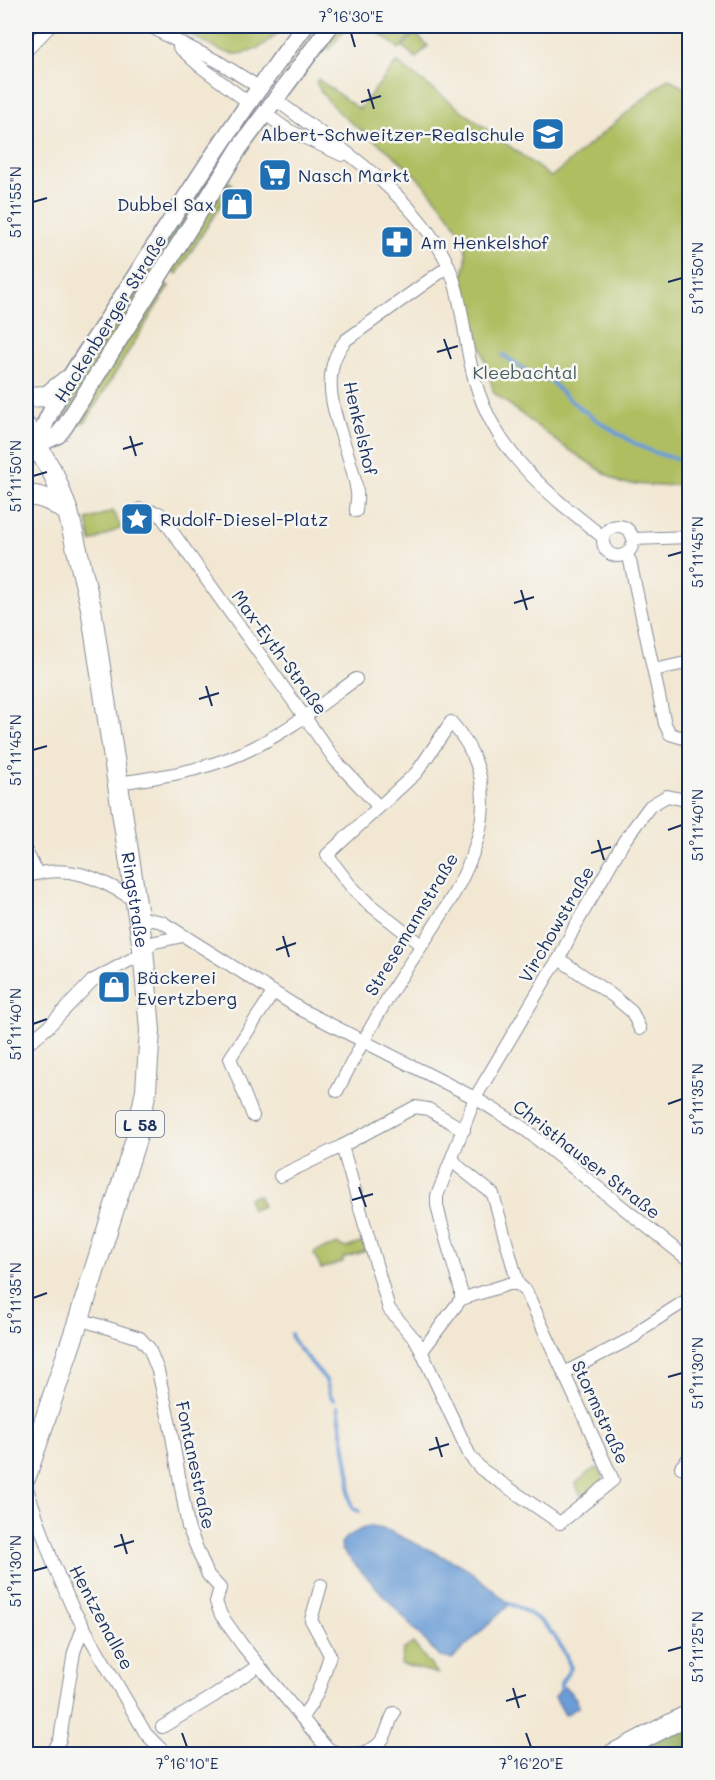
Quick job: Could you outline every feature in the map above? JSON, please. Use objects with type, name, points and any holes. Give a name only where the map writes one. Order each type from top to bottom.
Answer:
[{"type":"main road","points":[[26,397],[47,396],[66,381]]},
{"type":"main road","name":"Ringstraße","points":[[26,427],[54,475],[68,512],[91,608],[143,951],[150,1030],[146,1090],[136,1138],[79,1319],[26,1476]]},
{"type":"main road","points":[[26,496],[32,495],[50,500],[68,512]]},
{"type":"main road","points":[[613,1755],[690,1713]]},
{"type":"street","points":[[26,51],[50,26]]},
{"type":"street","points":[[150,26],[219,62],[260,87],[382,180],[414,213],[449,266],[462,309],[473,375],[481,399],[504,446],[519,464],[603,537],[604,547],[611,555],[621,556],[632,547],[631,533],[622,526],[611,528],[603,537]]},
{"type":"street","name":"Hackenberger Straße","points":[[26,464],[66,381],[111,315],[203,169],[305,26]]},
{"type":"street","name":"Hackenberger Straße","points":[[37,445],[58,435],[65,426],[240,147],[330,26]]},
{"type":"street","points":[[167,36],[200,66],[288,130],[364,167]]},
{"type":"street","name":"Henkelshof","points":[[356,511],[357,493],[331,392],[331,374],[335,356],[346,340],[449,266]]},
{"type":"street","name":"Max-Eyth-Straße","points":[[140,509],[159,513],[336,761],[379,807]]},
{"type":"street","points":[[633,539],[690,537]]},
{"type":"street","points":[[626,554],[630,561],[665,724],[670,734],[690,740]]},
{"type":"street","points":[[654,670],[690,662]]},
{"type":"street","points":[[118,783],[184,772],[220,762],[260,744],[305,716],[356,679]]},
{"type":"street","name":"Stresemannstraße","points":[[363,1041],[463,878],[474,854],[482,821],[483,803],[478,769],[466,742],[450,722],[417,772],[379,807]]},
{"type":"street","name":"Virchowstraße","points":[[475,1098],[559,959],[624,840],[650,806],[667,796],[690,801]]},
{"type":"street","points":[[379,807],[327,855],[350,885],[369,904],[421,945]]},
{"type":"street","points":[[26,851],[31,875],[58,870],[76,872],[116,889],[134,900]]},
{"type":"street","name":"Christhauser Straße","points":[[138,920],[148,919],[162,922],[273,993],[334,1028],[475,1098],[522,1127],[690,1261]]},
{"type":"street","points":[[26,1044],[48,1027],[92,981],[155,942],[183,936]]},
{"type":"street","points":[[559,959],[632,1012],[640,1029]]},
{"type":"street","points":[[253,1116],[230,1058],[273,993]]},
{"type":"street","points":[[337,1091],[363,1041]]},
{"type":"street","points":[[342,1146],[389,1309],[422,1351],[460,1299],[461,1291],[436,1202],[475,1098]]},
{"type":"street","points":[[279,1176],[415,1107],[429,1109],[464,1130]]},
{"type":"street","name":"Stormstraße","points":[[422,1351],[472,1460],[501,1483],[560,1522],[613,1480],[526,1292],[518,1284],[493,1194],[459,1167],[452,1158]]},
{"type":"street","points":[[460,1299],[509,1284],[518,1284]]},
{"type":"street","points":[[564,1373],[634,1337],[690,1298]]},
{"type":"street","name":"Fontanestraße","points":[[79,1319],[141,1338],[149,1348],[164,1398],[188,1527],[208,1575],[220,1588],[216,1602],[221,1615],[259,1665],[330,1750],[344,1754],[357,1753],[379,1743],[394,1713]]},
{"type":"street","name":"Hentzenallee","points":[[26,1486],[53,1563],[83,1628],[146,1734],[166,1755]]},
{"type":"street","points":[[301,1717],[309,1709],[320,1688],[330,1655],[311,1620],[321,1585]]},
{"type":"street","points":[[52,1755],[60,1739],[74,1653],[83,1628]]},
{"type":"street","points":[[162,1727],[214,1696],[259,1665]]},
{"type":"green space","points":[[175,26],[284,26],[260,47],[237,54],[217,49]]},
{"type":"green space","points":[[337,26],[348,26],[330,48],[327,50],[320,48]]},
{"type":"green space","points":[[370,26],[402,26],[412,33],[399,49]]},
{"type":"green space","points":[[415,33],[428,46],[416,58],[403,47]]},
{"type":"green space","name":"Kleebachtal","points":[[397,62],[551,177],[668,78],[689,91],[689,484],[660,486],[620,483],[563,446],[494,393],[462,278],[466,264],[466,251],[456,226],[436,198],[413,173],[339,112],[322,93],[316,82],[318,79],[359,109]]},
{"type":"green space","points":[[241,124],[244,126],[220,162],[192,215],[63,420],[56,415]]},
{"type":"green space","points":[[228,182],[232,187],[177,274],[171,269]]},
{"type":"green space","points":[[163,282],[169,286],[86,421],[79,424],[74,423]]},
{"type":"green space","points":[[113,511],[121,528],[91,542],[87,520]]},
{"type":"green space","points":[[258,1195],[263,1206],[252,1210],[248,1198]]},
{"type":"green space","points":[[363,1242],[366,1251],[343,1258],[343,1262],[321,1269],[314,1254],[315,1251],[338,1244],[346,1248]]},
{"type":"green space","points":[[597,1468],[604,1479],[603,1482],[588,1494],[581,1496],[575,1484]]},
{"type":"green space","points":[[413,1643],[438,1674],[401,1664],[403,1650]]},
{"type":"green space","points":[[689,1720],[689,1754],[624,1754]]},
{"type":"water","points":[[368,1526],[387,1530],[465,1567],[510,1604],[452,1659],[440,1657],[342,1550],[341,1543],[348,1536]]},
{"type":"water","points":[[565,1687],[575,1697],[579,1707],[565,1715],[555,1697]]},
{"type":"waterway","points":[[503,355],[531,374],[552,381],[569,400],[629,440],[662,455],[690,459]]},
{"type":"waterway","points":[[291,1334],[293,1341],[326,1380],[330,1395],[334,1400]]},
{"type":"waterway","points":[[338,1407],[350,1478],[350,1500],[352,1508],[359,1511]]},
{"type":"waterway","points":[[510,1604],[540,1621],[561,1646],[571,1668],[561,1683],[561,1689]]},
{"type":"place","name":"Albert-Schweitzer-Realschule","points":[[548,134]]},
{"type":"place","name":"Nasch Markt","points":[[275,175]]},
{"type":"place","name":"Dubbel Sax","points":[[237,204]]},
{"type":"place","name":"Am Henkelshof","points":[[397,242]]},
{"type":"place","name":"Rudolf-Diesel-Platz","points":[[137,519]]},
{"type":"place","name":"Bäckerei Evertzberg","points":[[114,987]]}]
